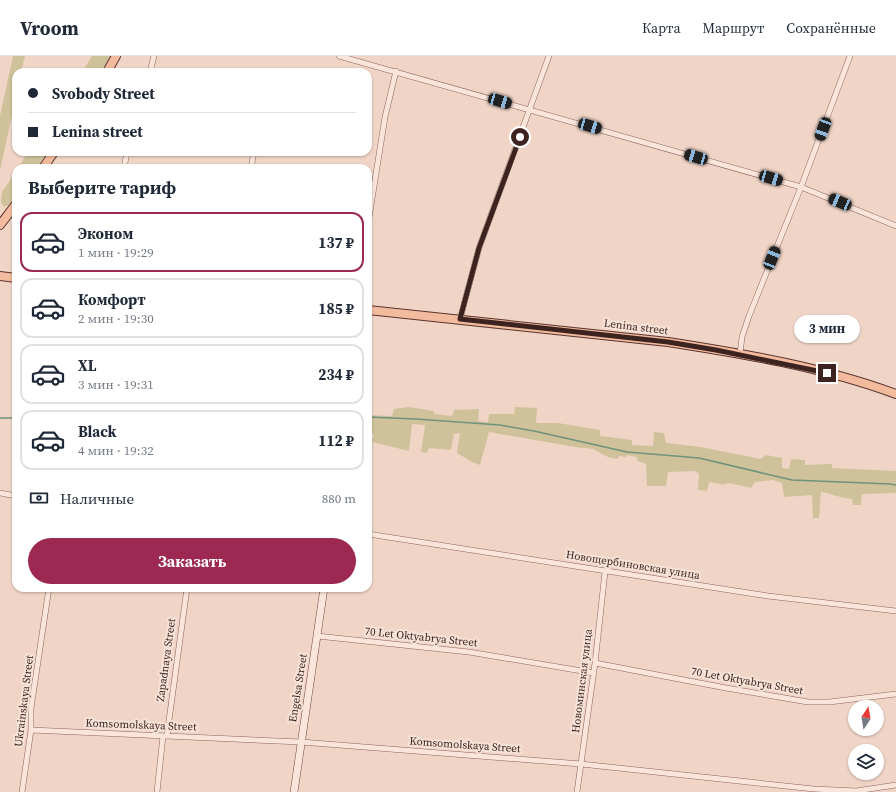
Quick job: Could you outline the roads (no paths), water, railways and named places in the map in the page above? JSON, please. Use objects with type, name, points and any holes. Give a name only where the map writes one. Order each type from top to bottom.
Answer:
[{"type":"main road","points":[[109,68],[116,56]]},
{"type":"main road","points":[[0,225],[12,209]]},
{"type":"main road","points":[[0,276],[12,278]]},
{"type":"main road","name":"Lenina street","points":[[372,310],[668,342],[740,354],[840,376],[896,394]]},
{"type":"main road","name":"Engelsa Street","points":[[294,792],[323,592]]},
{"type":"street","points":[[151,68],[154,56]]},
{"type":"street","points":[[339,56],[801,187],[896,226]]},
{"type":"street","points":[[460,319],[479,248],[549,56]]},
{"type":"street","points":[[740,354],[742,337],[749,316],[801,187],[850,56]]},
{"type":"street","points":[[372,200],[386,117],[396,71]]},
{"type":"street","points":[[0,494],[12,496]]},
{"type":"street","name":"Новощербиновская улица","points":[[372,535],[605,572],[768,596],[896,611]]},
{"type":"street","name":"Новоминская улица","points":[[577,792],[594,673],[605,572]]},
{"type":"street","name":"Ukrainskaya Street","points":[[22,792],[31,730],[31,708],[48,592]]},
{"type":"street","name":"Zapadnaya Street","points":[[157,792],[186,592]]},
{"type":"street","name":"70 Let Oktyabrya Street","points":[[317,636],[469,652],[594,673]]},
{"type":"street","name":"70 Let Oktyabrya Street","points":[[595,663],[746,692],[808,702],[829,702],[896,694]]},
{"type":"street","name":"Komsomolskaya Street","points":[[31,730],[301,742],[581,764],[814,789],[856,790],[896,785]]},
{"type":"waterway","points":[[372,417],[500,425],[534,431],[627,452],[699,458],[792,480],[896,485]]},
{"type":"waterway","points":[[0,418],[12,418]]}]
